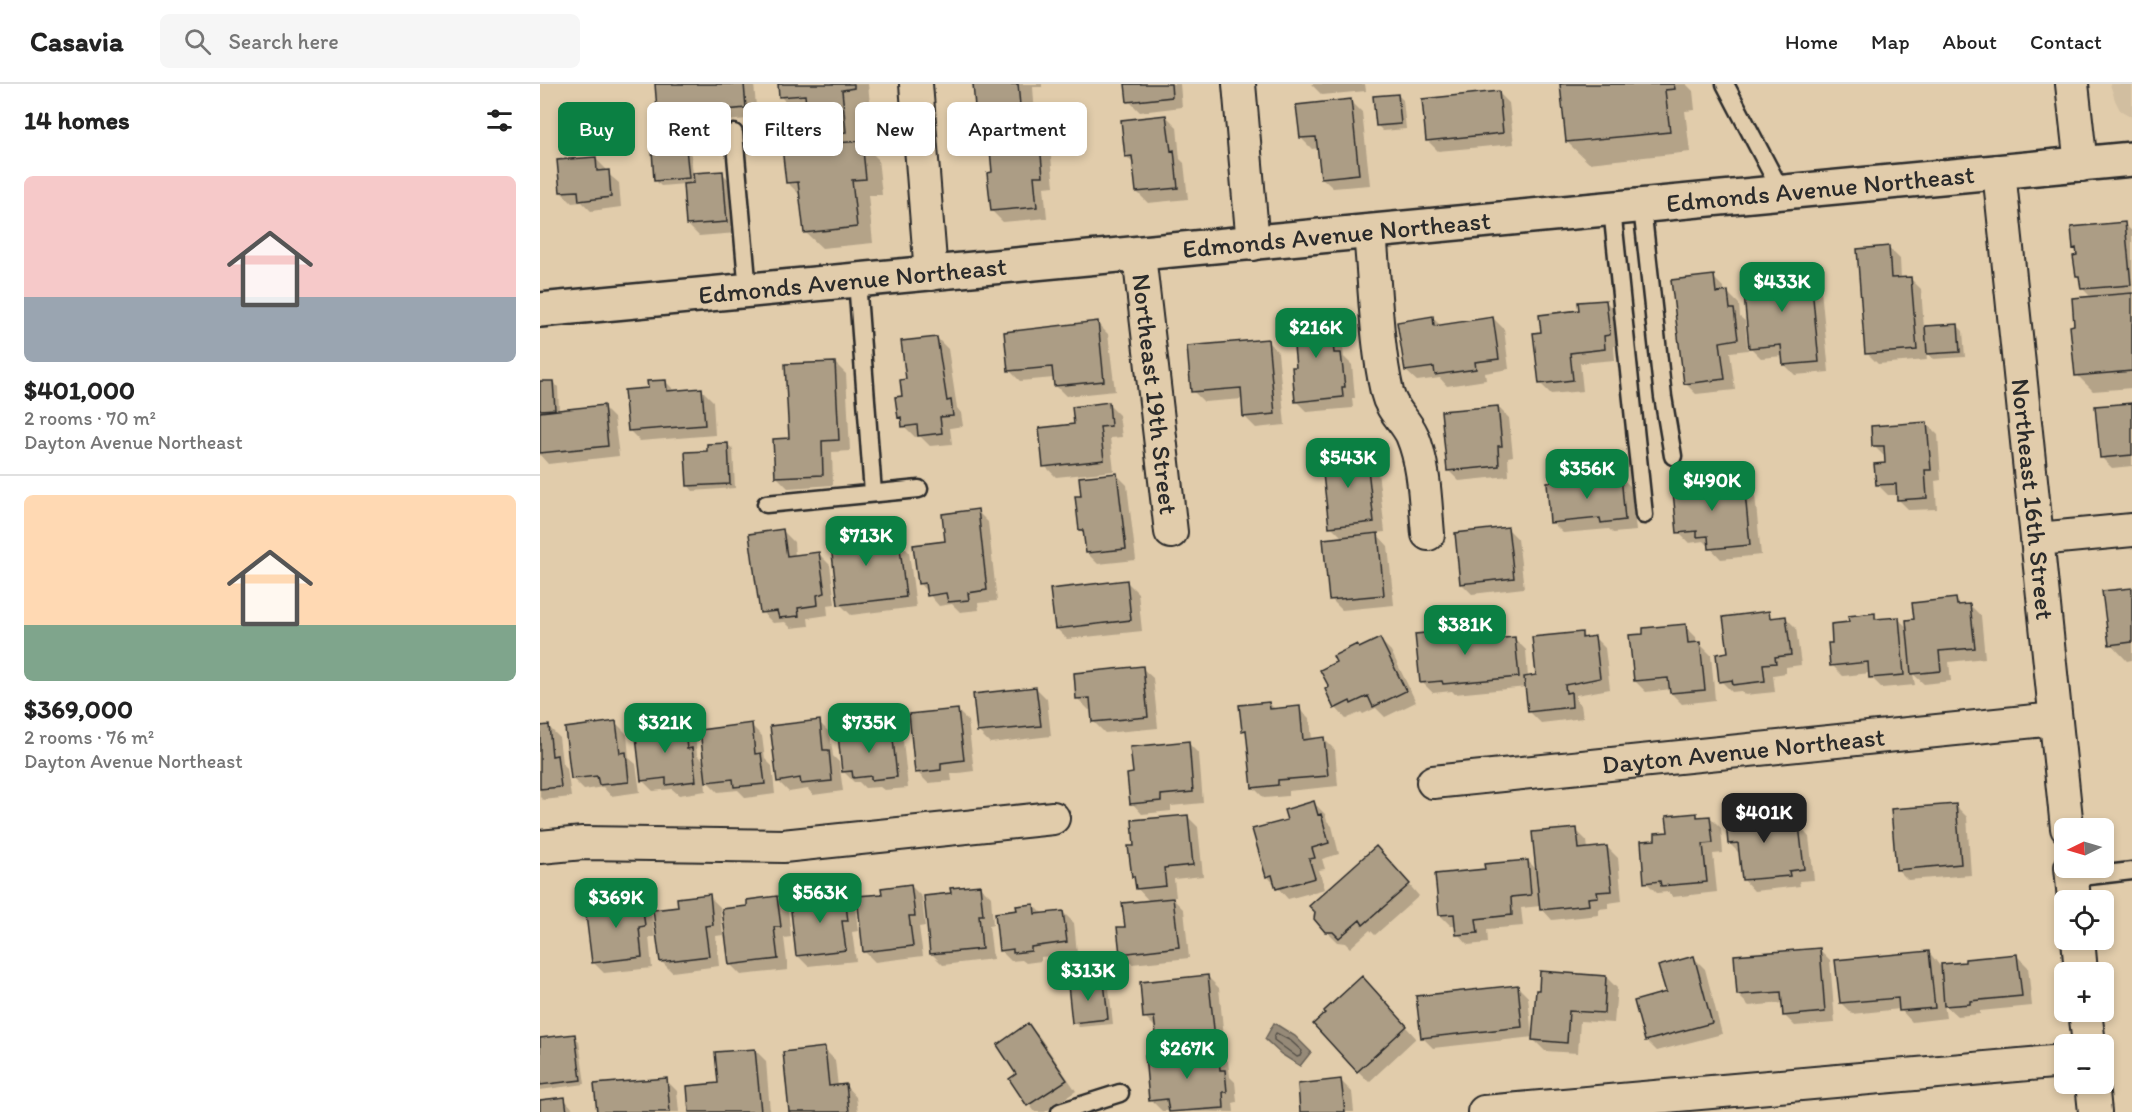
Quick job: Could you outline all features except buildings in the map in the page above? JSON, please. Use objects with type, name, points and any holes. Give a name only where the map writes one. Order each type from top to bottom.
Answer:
[{"type":"street","points":[[916,84],[931,274]]},
{"type":"street","points":[[1239,84],[1253,243]]},
{"type":"street","points":[[2072,84],[2081,165]]},
{"type":"street","name":"Edmonds Avenue Northeast","points":[[540,310],[2132,159]]},
{"type":"street","name":"Northeast 16th Street","points":[[1999,171],[2066,818]]},
{"type":"street","points":[[1370,233],[1382,357],[1388,394],[1395,412],[1411,434],[1420,463],[1428,534]]},
{"type":"street","name":"Northeast 19th Street","points":[[1138,255],[1171,532]]},
{"type":"street","points":[[2038,539],[2132,530]]},
{"type":"street","name":"Dayton Avenue Northeast","points":[[1433,782],[2055,719]]},
{"type":"street","points":[[540,847],[583,843],[783,846],[1053,818]]},
{"type":"street","points":[[1484,1112],[2054,1062]]},
{"type":"street","points":[[2094,1094],[2096,1112]]},
{"type":"lane","points":[[1725,84],[1782,193]]},
{"type":"lane","points":[[734,133],[748,291]]},
{"type":"lane","points":[[1627,208],[1673,456]]},
{"type":"lane","points":[[1627,208],[1644,515]]},
{"type":"lane","points":[[857,280],[873,493]]},
{"type":"lane","points":[[766,504],[919,489]]},
{"type":"lane","points":[[2072,882],[2132,871]]},
{"type":"lane","points":[[1060,1112],[1120,1093]]},
{"type":"shaded area","points":[[2110,84],[2132,84],[2132,117],[2120,110]]},
{"type":"water","points":[[1274,1023],[1295,1036],[1311,1052],[1300,1066],[1281,1054],[1265,1039]]}]
